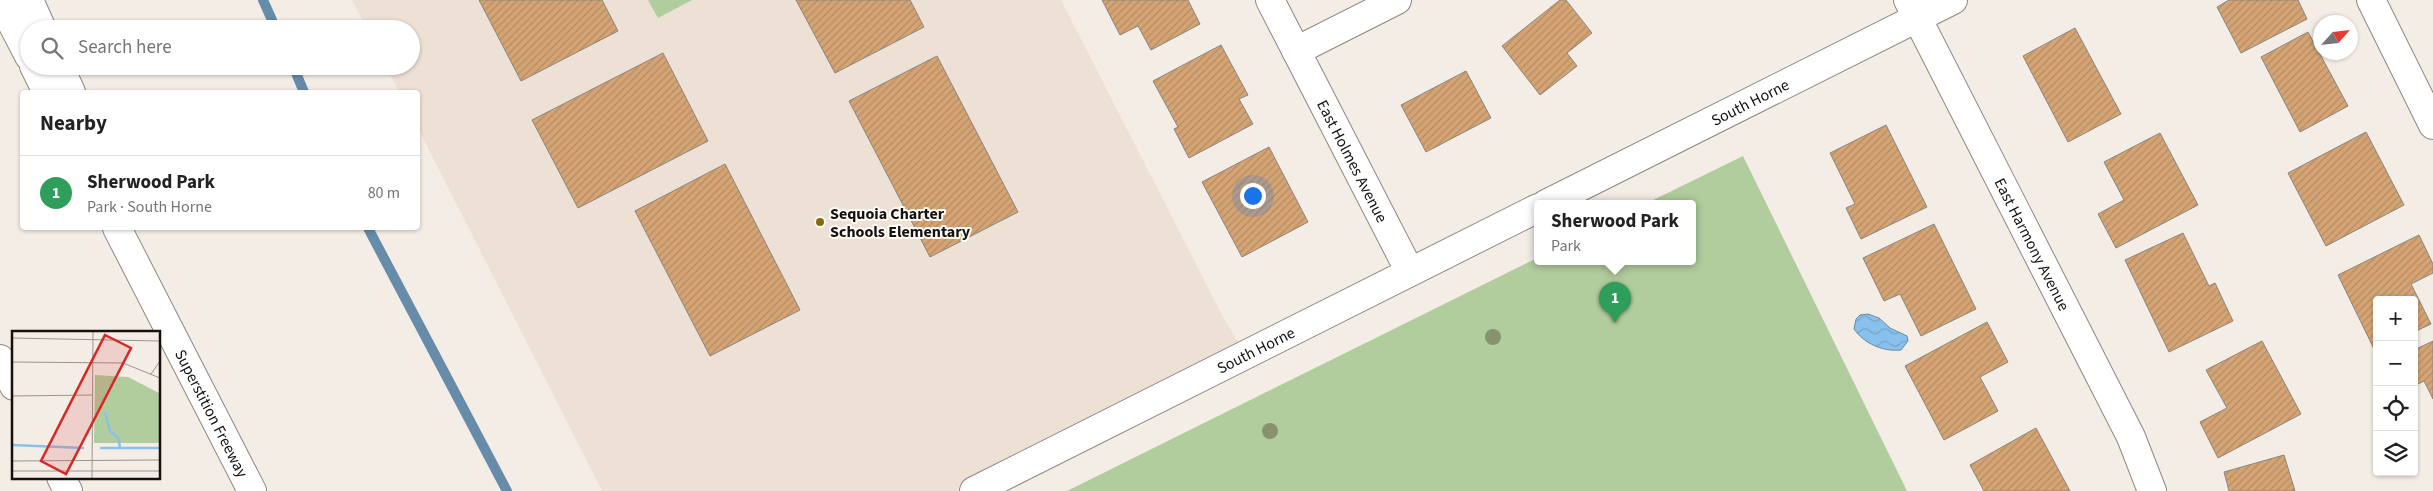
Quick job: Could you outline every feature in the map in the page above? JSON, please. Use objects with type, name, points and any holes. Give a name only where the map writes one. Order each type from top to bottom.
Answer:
[{"type":"main road","points":[[0,0],[20,39]]},
{"type":"main road","points":[[29,0],[38,20]]},
{"type":"main road","name":"East Holmes Avenue","points":[[1270,0],[1410,272]]},
{"type":"main road","points":[[1296,51],[1397,0]]},
{"type":"main road","name":"South Horne","points":[[1554,200],[1912,9],[1953,0]]},
{"type":"main road","points":[[2372,0],[2433,125]]},
{"type":"main road","name":"East Harmony Avenue","points":[[1912,9],[2131,436],[2152,491]]},
{"type":"main road","points":[[38,75],[46,90]]},
{"type":"main road","points":[[63,75],[70,90]]},
{"type":"main road","name":"South Horne","points":[[974,491],[1534,210]]},
{"type":"main road","name":"Superstition Freeway","points":[[117,230],[252,491]]},
{"type":"main road","points":[[133,230],[252,491]]},
{"type":"main road","points":[[0,359],[12,382]]},
{"type":"main road","points":[[62,478],[68,491]]},
{"type":"shaded area","name":"Sequoia Charter Schools Elementary","points":[[352,0],[1061,0],[1222,315],[1246,355],[974,491],[602,491],[420,132],[420,90],[398,90],[390,75],[420,75],[420,20],[362,20]]},
{"type":"green space","points":[[648,0],[692,0],[658,18]]},
{"type":"green space","points":[[1743,156],[1907,491],[1067,491],[1534,259],[1534,265],[1696,265],[1696,200],[1653,200]]},
{"type":"water","points":[[1868,314],[1879,318],[1890,328],[1907,336],[1908,341],[1901,350],[1888,350],[1875,346],[1858,334],[1854,329],[1856,319],[1860,315]]},
{"type":"building","points":[[479,0],[602,0],[618,31],[521,81]]},
{"type":"building","points":[[796,0],[910,0],[924,27],[835,73]]},
{"type":"building","points":[[1102,0],[1188,0],[1200,24],[1151,50],[1138,26],[1120,35]]},
{"type":"building","points":[[1560,0],[1566,0],[1592,33],[1567,53],[1577,66],[1540,95],[1502,46]]},
{"type":"building","points":[[2229,0],[2298,0],[2307,19],[2241,53],[2217,7]]},
{"type":"building","points":[[2075,28],[2121,114],[2068,142],[2023,56]]},
{"type":"building","points":[[2308,32],[2313,41],[2313,60],[2323,60],[2348,106],[2300,132],[2261,57]]},
{"type":"building","points":[[1221,45],[1248,95],[1239,99],[1253,124],[1189,158],[1174,129],[1178,127],[1153,81]]},
{"type":"building","points":[[663,53],[708,141],[578,208],[532,120]]},
{"type":"building","points":[[937,56],[1018,212],[930,257],[849,101]]},
{"type":"building","points":[[1466,71],[1491,118],[1426,152],[1401,105]]},
{"type":"building","points":[[1886,125],[1927,207],[1861,239],[1846,208],[1855,204],[1830,153]]},
{"type":"building","points":[[2366,132],[2404,205],[2326,246],[2288,173]]},
{"type":"building","points":[[2160,133],[2198,205],[2116,248],[2098,214],[2124,200],[2104,162]]},
{"type":"building","points":[[1269,147],[1308,222],[1242,257],[1202,182]]},
{"type":"building","points":[[725,164],[800,310],[710,356],[635,211]]},
{"type":"building","points":[[1934,224],[1976,309],[1921,336],[1900,294],[1884,301],[1863,258]]},
{"type":"building","points":[[2183,233],[2209,286],[2215,283],[2233,321],[2169,352],[2125,260]]},
{"type":"building","points":[[2419,235],[2433,264],[2433,273],[2411,284],[2417,296],[2373,296],[2373,347],[2338,275]]},
{"type":"building","points":[[2418,298],[2431,324],[2418,330]]},
{"type":"building","points":[[1987,322],[2008,362],[1980,377],[1998,411],[1944,440],[1905,366]]},
{"type":"building","points":[[2262,341],[2301,414],[2218,458],[2200,422],[2227,408],[2206,370]]},
{"type":"building","points":[[2433,341],[2433,399],[2424,381],[2418,384],[2418,348]]},
{"type":"building","points":[[2036,428],[2070,491],[1984,491],[1970,465]]},
{"type":"building","points":[[2284,455],[2295,491],[2229,491],[2224,472]]},
{"type":"waterway","points":[[263,0],[272,20]]},
{"type":"waterway","points":[[297,75],[303,90]]},
{"type":"waterway","points":[[369,230],[507,491]]},
{"type":"place","name":"Sequoia Charter Schools Elementary","points":[[820,222]]},
{"type":"place","name":"Sherwood Park","points":[[1615,323]]}]
